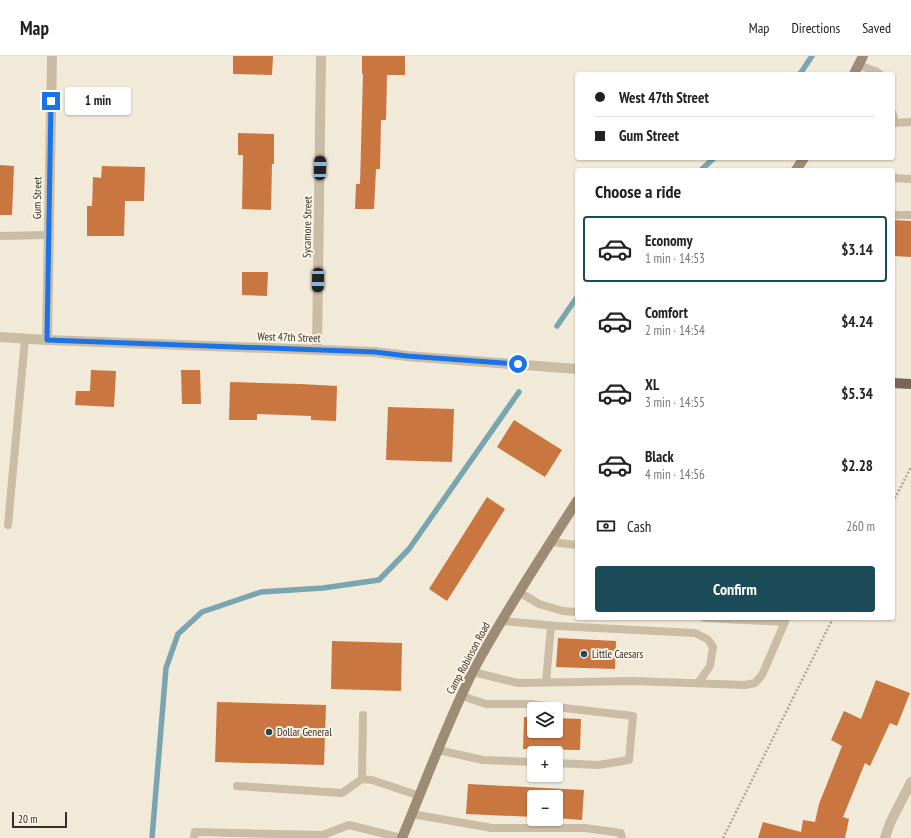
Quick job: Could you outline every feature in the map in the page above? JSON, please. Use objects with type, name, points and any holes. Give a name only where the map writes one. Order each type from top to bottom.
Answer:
[{"type":"main road","points":[[855,72],[861,60]]},
{"type":"main road","points":[[895,384],[911,384]]},
{"type":"main road","name":"Camp Robinson Road","points":[[402,838],[452,716],[473,672],[519,592],[575,504]]},
{"type":"street","name":"Gum Street","points":[[47,340],[52,56]]},
{"type":"street","name":"Sycamore Street","points":[[317,350],[321,56]]},
{"type":"street","name":"West 47th Street","points":[[0,338],[375,352],[407,356],[575,368]]},
{"type":"street","points":[[885,838],[890,823],[911,782]]},
{"type":"lane","points":[[861,60],[877,72]]},
{"type":"lane","points":[[895,123],[911,122]]},
{"type":"lane","points":[[895,178],[911,179]]},
{"type":"lane","points":[[895,215],[911,215]]},
{"type":"lane","points":[[0,236],[49,235]]},
{"type":"lane","points":[[8,525],[25,339]]},
{"type":"lane","points":[[551,542],[575,545]]},
{"type":"lane","points":[[519,592],[539,604],[563,611],[575,612]]},
{"type":"lane","points":[[473,672],[518,683],[634,681],[745,685],[754,683],[762,675],[787,620]]},
{"type":"lane","points":[[502,621],[551,626],[695,633],[707,639],[713,647],[710,666],[698,683]]},
{"type":"lane","points":[[546,682],[551,626]]},
{"type":"lane","points":[[462,696],[486,704],[530,704],[633,716],[629,760],[598,765],[563,763]]},
{"type":"lane","points":[[362,715],[362,779]]},
{"type":"lane","points":[[438,750],[483,760],[527,762]]},
{"type":"lane","points":[[237,786],[342,793],[362,779],[372,780],[420,796]]},
{"type":"lane","points":[[412,814],[492,828],[586,828],[621,833],[622,838]]},
{"type":"lane","points":[[194,838],[195,832],[323,835],[349,825],[402,838]]},
{"type":"path","points":[[895,498],[911,467]]},
{"type":"path","points":[[723,838],[832,620]]},
{"type":"building","points":[[233,56],[273,56],[272,75],[233,74]]},
{"type":"building","points":[[362,56],[405,56],[405,75],[387,75],[386,120],[381,120],[380,169],[376,169],[374,209],[355,209],[356,184],[360,184],[363,74]]},
{"type":"building","points":[[238,133],[274,134],[271,210],[242,209],[243,155],[238,155]]},
{"type":"building","points":[[0,165],[14,166],[12,215],[0,215]]},
{"type":"building","points":[[102,166],[145,167],[144,201],[125,201],[124,236],[87,236],[87,206],[92,206],[93,177],[101,178]]},
{"type":"building","points":[[895,220],[911,221],[911,257],[895,256]]},
{"type":"building","points":[[242,272],[268,272],[267,296],[242,295]]},
{"type":"building","points":[[91,370],[116,371],[114,407],[75,405],[76,391],[90,391]]},
{"type":"building","points":[[181,370],[200,370],[201,404],[182,404]]},
{"type":"building","points":[[230,382],[337,386],[336,421],[311,420],[311,416],[257,414],[257,420],[229,420]]},
{"type":"building","points":[[388,407],[454,409],[452,462],[386,460]]},
{"type":"building","points":[[514,420],[562,450],[545,477],[497,447]]},
{"type":"building","points":[[487,497],[505,509],[447,601],[429,589]]},
{"type":"building","points":[[558,638],[616,641],[615,669],[556,667]]},
{"type":"building","points":[[332,641],[402,643],[401,691],[331,689]]},
{"type":"building","points":[[876,680],[910,693],[897,726],[890,723],[870,766],[865,763],[843,817],[849,819],[845,838],[758,838],[763,822],[801,832],[803,820],[815,822],[819,804],[842,746],[831,740],[844,711],[861,719]]},
{"type":"building","points":[[217,702],[326,705],[324,765],[215,762]]},
{"type":"building","points":[[524,717],[527,717],[527,738],[563,738],[563,718],[581,719],[580,750],[563,750],[563,746],[527,746],[527,749],[523,749]]},
{"type":"building","points":[[468,784],[584,790],[582,820],[563,819],[563,790],[527,790],[527,817],[466,814]]},
{"type":"waterway","points":[[801,72],[812,56]]},
{"type":"waterway","points":[[703,168],[712,160]]},
{"type":"waterway","points":[[557,326],[575,300]]},
{"type":"waterway","points":[[152,838],[166,668],[178,634],[202,612],[261,592],[323,588],[379,580],[409,549],[519,392]]},
{"type":"place","name":"Little Caesars","points":[[584,654]]},
{"type":"place","name":"Dollar General","points":[[269,732]]},
{"type":"route","points":[[51,101],[47,340],[375,352],[407,356],[518,364]]}]
